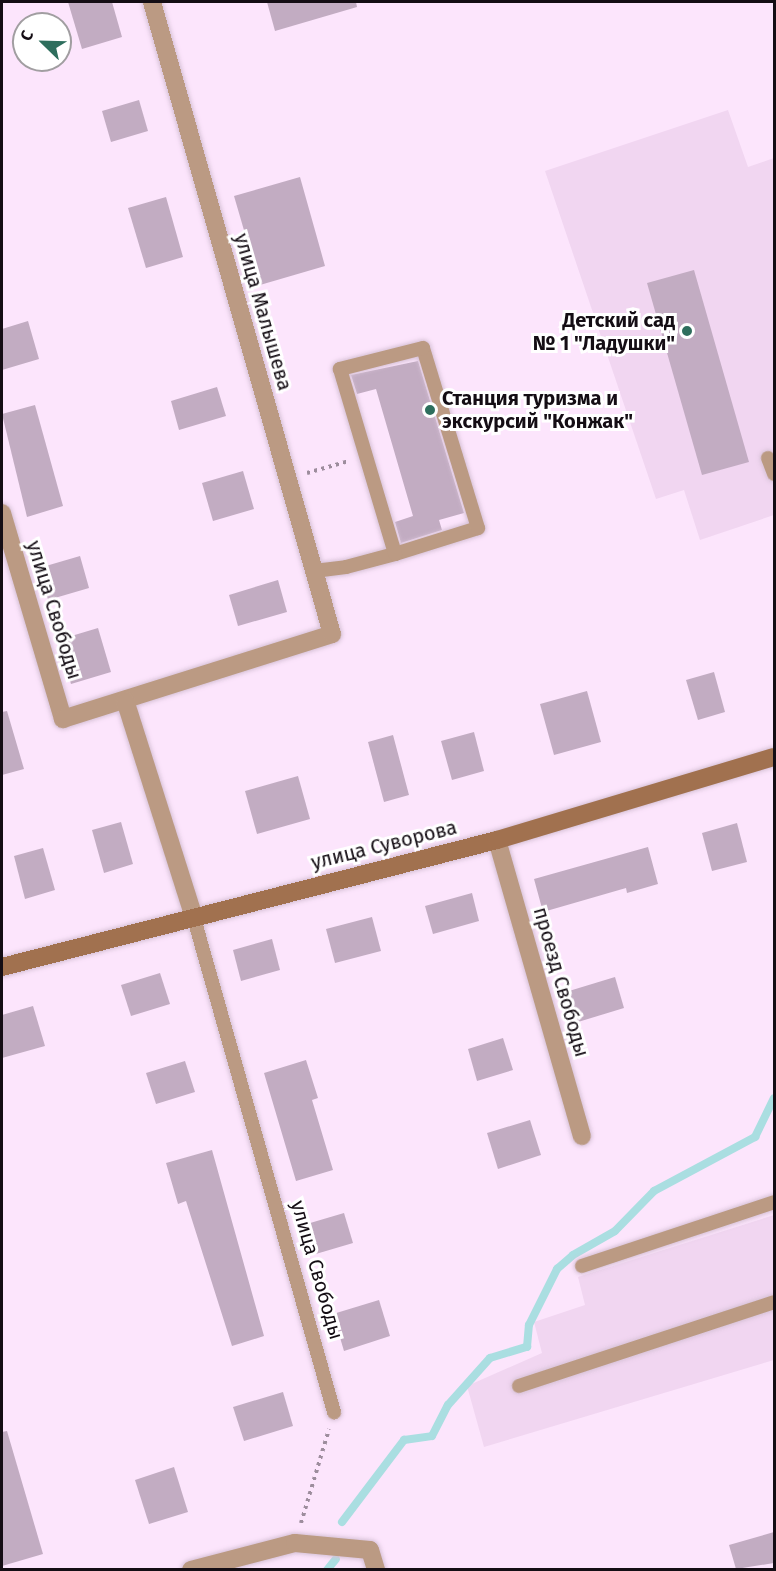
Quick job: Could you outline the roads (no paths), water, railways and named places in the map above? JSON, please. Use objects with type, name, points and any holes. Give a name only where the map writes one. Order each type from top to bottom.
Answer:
[{"type":"main road","name":"улица Суворова","points":[[2,967],[192,915],[497,840],[774,757]]},
{"type":"street","name":"улица Малышева","points":[[125,700],[332,634],[152,2]]},
{"type":"street","name":"улица Свободы","points":[[2,513],[63,719],[125,700]]},
{"type":"street","points":[[125,700],[192,915]]},
{"type":"street","name":"проезд Свободы","points":[[497,840],[582,1136]]},
{"type":"street","points":[[191,1569],[295,1544],[370,1550],[376,1569]]},
{"type":"lane","points":[[314,571],[395,554],[478,528],[423,348],[340,369],[364,457],[395,554]]},
{"type":"lane","points":[[768,458],[774,474]]},
{"type":"lane","name":"улица Свободы","points":[[192,915],[334,1412]]},
{"type":"lane","points":[[582,1266],[774,1202]]},
{"type":"lane","points":[[519,1386],[774,1302]]},
{"type":"waterway","points":[[342,1522],[404,1440],[432,1436],[448,1405],[490,1358],[527,1347],[529,1325],[557,1269],[573,1255],[615,1231],[654,1191],[755,1137],[774,1098]]},
{"type":"waterway","points":[[327,1570],[336,1559]]},
{"type":"place","name":"Детский сад № 1 \"Ладушки\"","points":[[687,331]]},
{"type":"place","name":"Станция туризма и экскурсий \"Конжак\"","points":[[430,410]]}]
